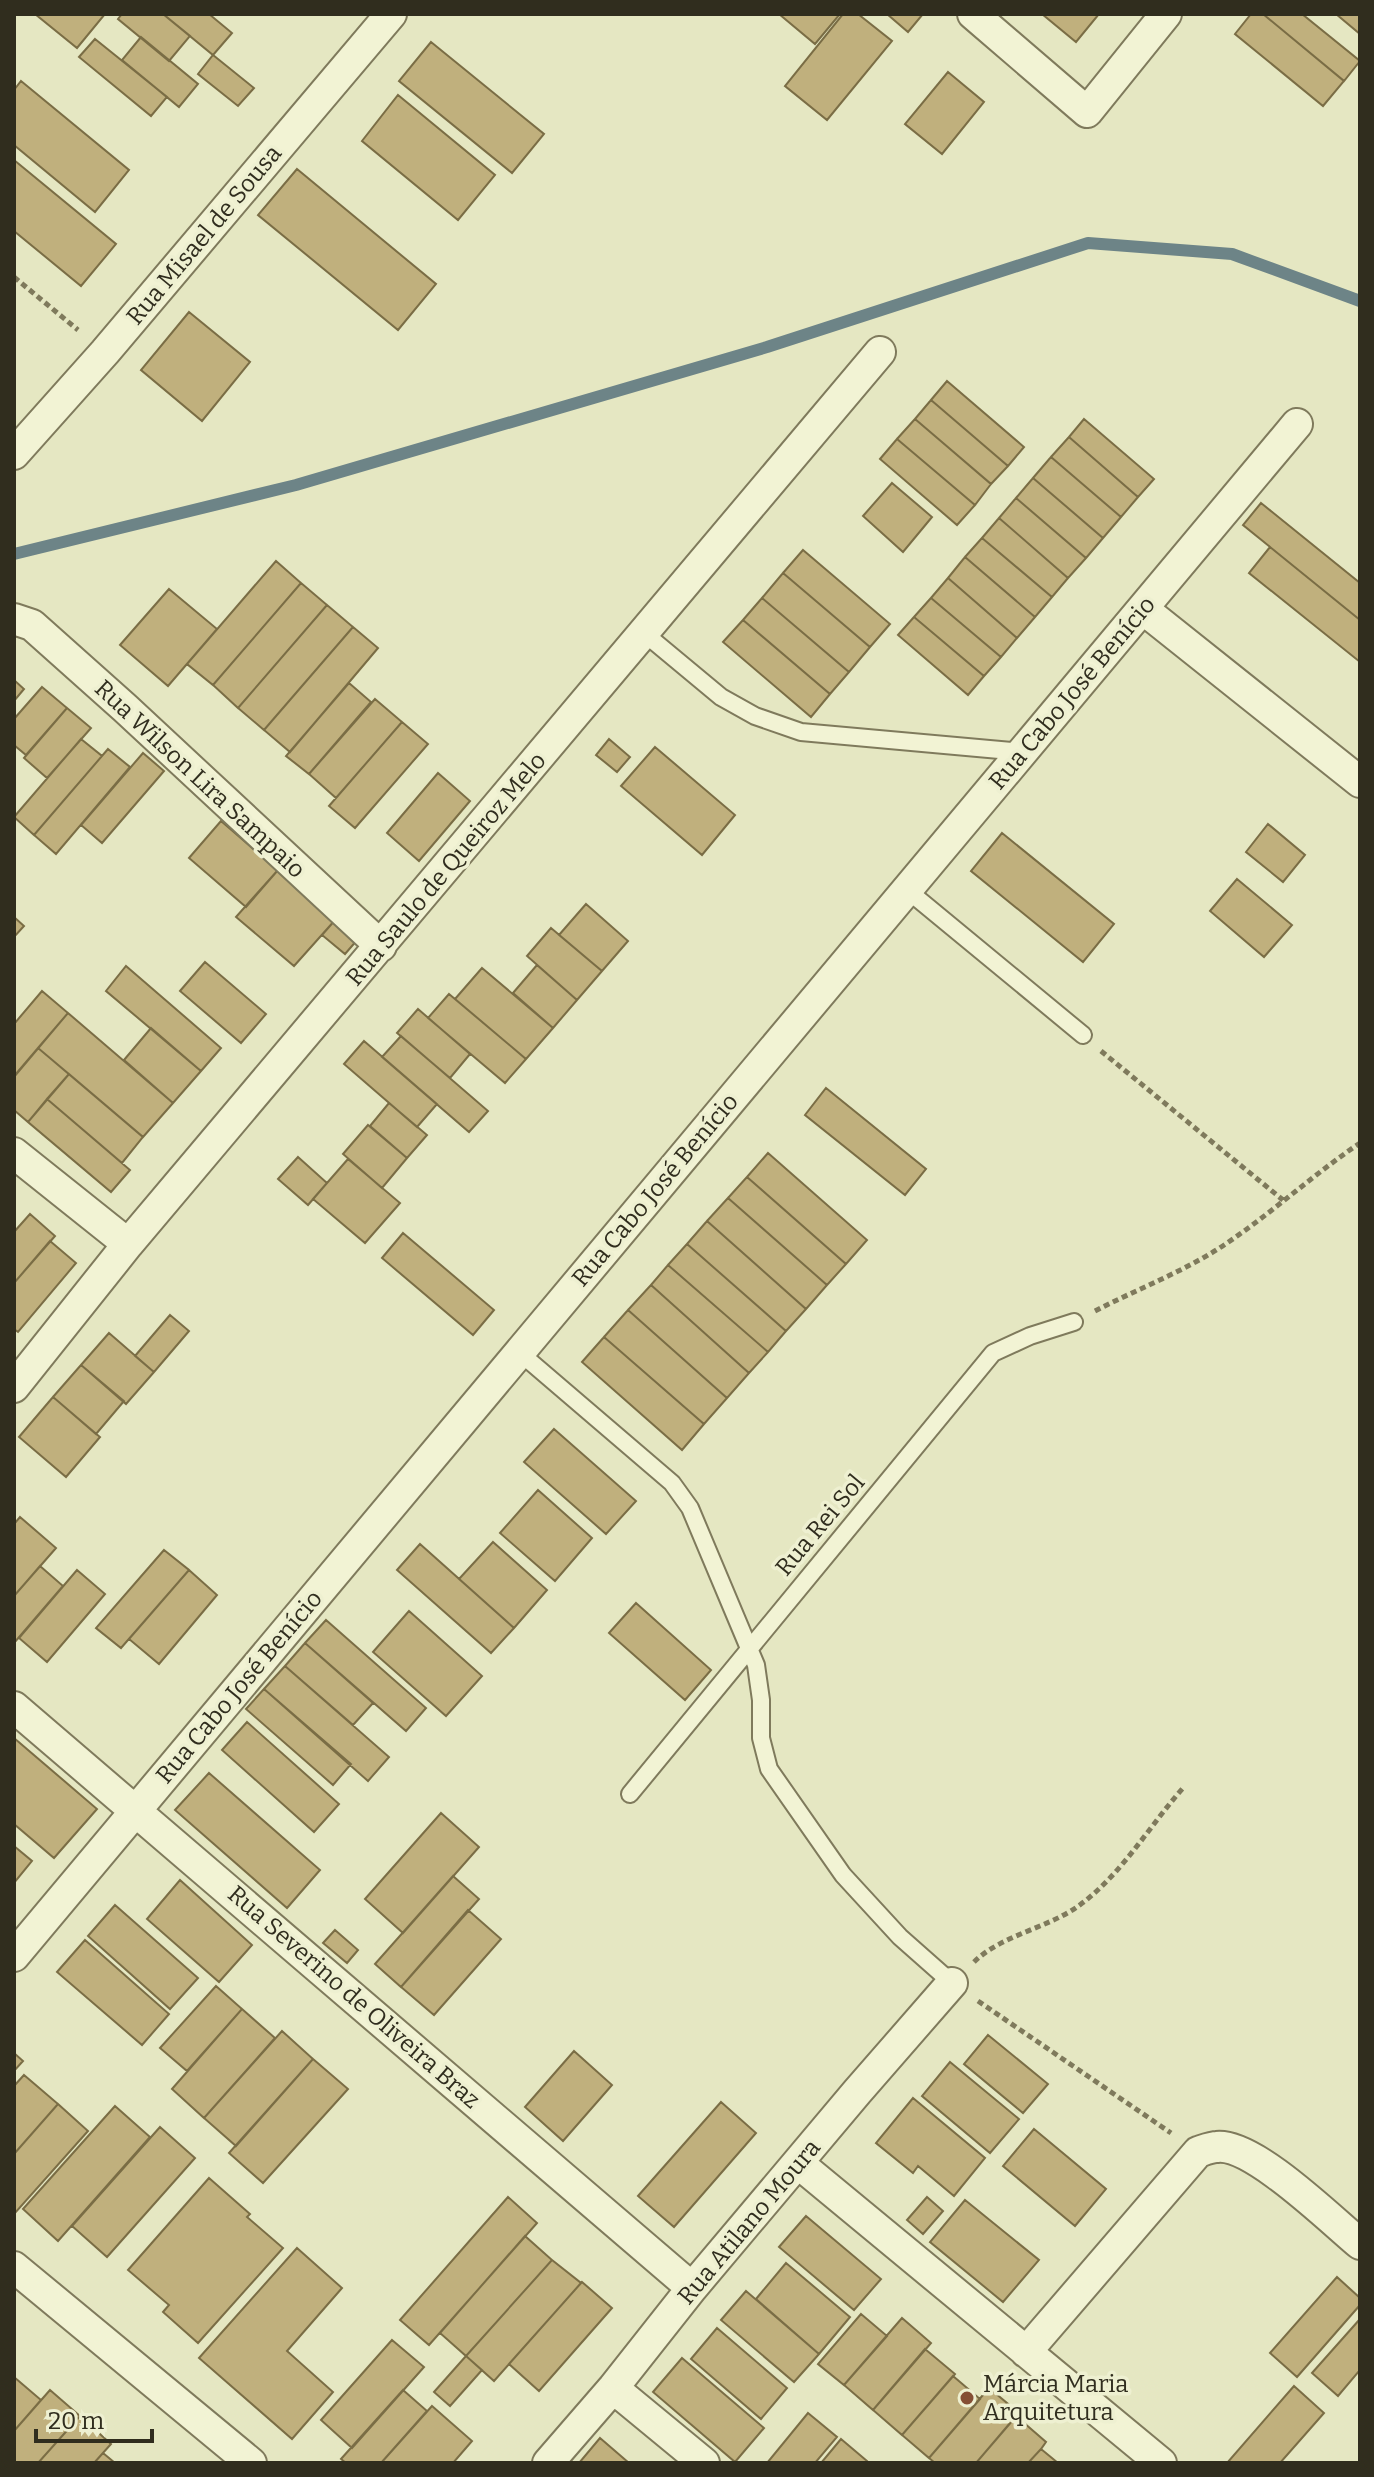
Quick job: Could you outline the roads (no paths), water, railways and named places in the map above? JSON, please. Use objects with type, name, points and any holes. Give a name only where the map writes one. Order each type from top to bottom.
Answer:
[{"type":"street","points":[[973,14],[1087,112],[1166,14]]},
{"type":"street","name":"Rua Misael de Sousa","points":[[14,454],[105,352],[375,20]]},
{"type":"street","name":"Rua Saulo de Queiroz Melo","points":[[14,1387],[128,1244],[880,352]]},
{"type":"street","name":"Rua Cabo José Benício","points":[[14,1956],[1297,424]]},
{"type":"street","points":[[1143,609],[1360,782]]},
{"type":"street","name":"Rua Wilson Lira Sampaio","points":[[14,619],[32,625],[381,946]]},
{"type":"street","points":[[14,1153],[128,1244]]},
{"type":"street","name":"Rua Severino de Oliveira Braz","points":[[14,1707],[692,2288]]},
{"type":"street","name":"Rua Atilano Moura","points":[[548,2463],[613,2388],[692,2288],[952,1983]]},
{"type":"street","points":[[1026,2352],[1198,2152],[1218,2146],[1255,2159],[1360,2244]]},
{"type":"street","points":[[798,2163],[1161,2463]]},
{"type":"street","points":[[14,2267],[251,2463]]},
{"type":"street","points":[[613,2388],[704,2463]]},
{"type":"lane","points":[[644,633],[721,697],[755,716],[801,732],[1022,752]]},
{"type":"lane","points":[[906,889],[1083,1035]]},
{"type":"lane","name":"Rua Rei Sol","points":[[630,1794],[993,1353],[1030,1336],[1074,1322]]},
{"type":"lane","points":[[519,1352],[672,1483],[690,1508],[756,1665],[761,1700],[761,1738],[769,1769],[843,1875],[900,1937],[952,1983]]},
{"type":"waterway","points":[[14,554],[296,485],[767,347],[1088,243],[1232,254],[1360,301]]},
{"type":"place","name":"Márcia Maria Arquitetura","points":[[967,2398]]}]
